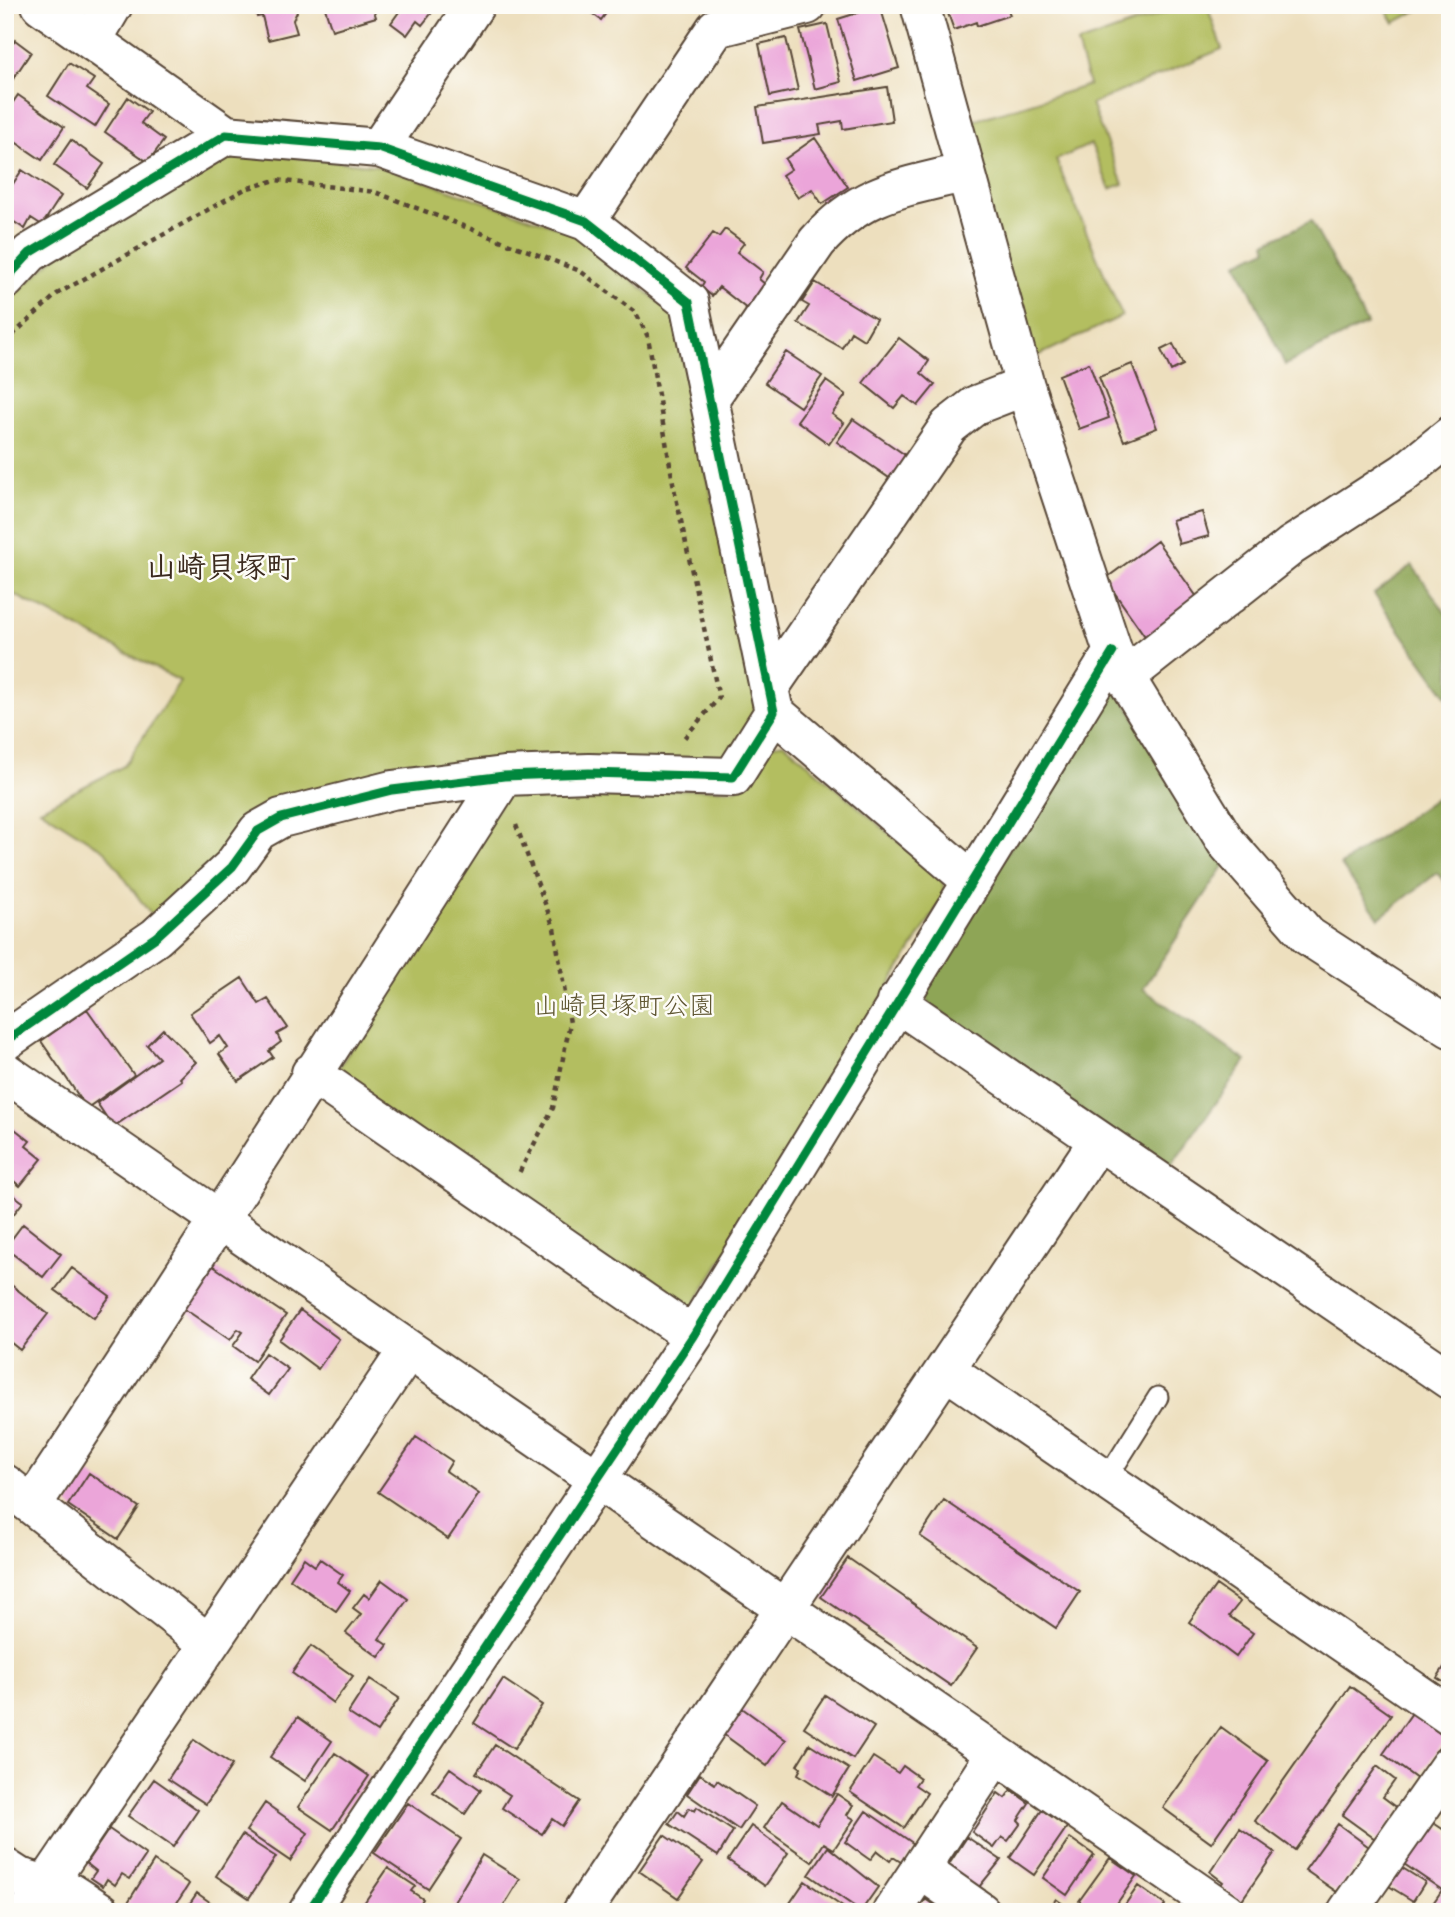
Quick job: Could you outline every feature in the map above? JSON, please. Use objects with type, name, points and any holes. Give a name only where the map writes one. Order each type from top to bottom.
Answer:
[{"type":"street","points":[[41,5],[226,135],[379,148],[586,221],[689,302],[771,700],[971,880]]},
{"type":"street","points":[[93,40],[113,5]]},
{"type":"street","points":[[379,148],[475,5]]},
{"type":"street","points":[[586,221],[716,28],[807,5]]},
{"type":"street","points":[[920,5],[1025,386],[1119,665],[1226,842],[1308,936],[1450,1028]]},
{"type":"street","points":[[14,257],[226,135]]},
{"type":"street","points":[[709,399],[817,242],[832,225],[852,208],[888,191],[966,172]]},
{"type":"street","points":[[5,1041],[156,937],[232,867],[258,831],[281,818],[392,790],[498,786],[589,773],[733,777],[771,700],[949,426],[975,405],[1025,386]]},
{"type":"street","points":[[308,1912],[693,1336],[971,880],[1119,665],[1291,546],[1404,473],[1450,436]]},
{"type":"street","points":[[209,1644],[19,1495],[221,1220],[311,1073],[498,786]]},
{"type":"street","points":[[896,1002],[1450,1380]]},
{"type":"street","points":[[5,1072],[408,1350],[599,1478],[995,1755],[1201,1905]]},
{"type":"street","points":[[311,1073],[693,1336]]},
{"type":"street","points":[[582,1912],[1098,1141]]},
{"type":"street","points":[[37,1898],[408,1350]]},
{"type":"street","points":[[946,1370],[1450,1716]]},
{"type":"street","points":[[892,1912],[995,1755]]},
{"type":"street","points":[[1347,1912],[1450,1765]]},
{"type":"street","points":[[5,1868],[19,1877],[37,1898]]},
{"type":"street","points":[[920,1869],[982,1912]]},
{"type":"street","points":[[37,1898],[70,1892],[101,1912]]},
{"type":"lane","points":[[1106,1480],[1158,1396]]},
{"type":"path","points":[[5,342],[57,294],[245,189],[276,180],[375,192],[580,271],[636,313],[648,337],[674,488],[719,698],[679,743]]},
{"type":"path","points":[[498,786],[510,809],[554,928],[570,1023],[553,1108],[502,1204]]},
{"type":"green space","points":[[1165,5],[1207,5],[1222,49],[1091,104],[1123,184],[1110,189],[1091,144],[1056,160],[1122,316],[1031,359],[966,123],[1089,85],[1077,44],[1167,12]]},
{"type":"green space","points":[[1384,5],[1427,5],[1394,23]]},
{"type":"green space","points":[[238,151],[380,166],[578,234],[673,314],[757,710],[731,760],[282,805],[156,922],[105,851],[40,809],[124,766],[180,681],[5,590],[5,303],[65,249]]},
{"type":"green space","points":[[1311,221],[1367,324],[1285,365],[1237,263],[1267,249],[1265,243]]},
{"type":"green space","points":[[1412,565],[1450,619],[1450,701],[1374,594]]},
{"type":"green space","points":[[1105,694],[1120,694],[1226,863],[1143,989],[1246,1061],[1168,1170],[928,1004],[924,987]]},
{"type":"green space","name":"山崎貝塚町公園","points":[[784,743],[943,880],[944,896],[691,1310],[676,1314],[334,1076],[508,791],[737,789],[768,746]]},
{"type":"green space","points":[[1450,788],[1450,888],[1437,873],[1379,918],[1341,865]]},
{"type":"building","points":[[254,5],[295,5],[297,12],[293,20],[297,33],[268,40],[262,16],[257,17]]},
{"type":"building","points":[[324,5],[372,5],[376,17],[332,30]]},
{"type":"building","points":[[404,5],[438,5],[422,25],[417,21],[407,35],[391,23]]},
{"type":"building","points":[[581,5],[612,5],[601,20]]},
{"type":"building","points":[[945,5],[1006,5],[1010,15],[954,30]]},
{"type":"building","points":[[880,6],[899,68],[857,81],[838,19]]},
{"type":"building","points":[[827,24],[841,82],[815,89],[800,30]]},
{"type":"building","points":[[786,38],[798,90],[770,96],[759,44]]},
{"type":"building","points":[[15,40],[31,52],[11,82],[5,78],[5,53]]},
{"type":"building","points":[[69,63],[94,79],[87,89],[109,104],[95,127],[48,96]]},
{"type":"building","points":[[887,87],[892,121],[843,129],[842,121],[819,125],[821,134],[763,143],[757,107]]},
{"type":"building","points":[[18,95],[64,127],[42,160],[5,135],[5,114]]},
{"type":"building","points":[[128,97],[149,112],[141,123],[164,140],[148,162],[105,132]]},
{"type":"building","points":[[815,138],[848,187],[822,204],[812,189],[798,198],[782,175],[791,169],[785,159]]},
{"type":"building","points":[[71,140],[104,164],[87,188],[54,165]]},
{"type":"building","points":[[22,170],[61,196],[42,225],[31,218],[25,229],[5,216],[5,196]]},
{"type":"building","points":[[725,229],[744,243],[737,252],[763,272],[759,279],[766,285],[747,309],[719,287],[712,296],[701,287],[704,282],[686,268],[713,233],[719,237]]},
{"type":"building","points":[[815,282],[876,319],[864,340],[851,332],[842,348],[798,323],[809,306],[802,302]]},
{"type":"building","points":[[899,338],[929,361],[921,373],[935,385],[918,406],[904,396],[894,408],[863,383]]},
{"type":"building","points":[[1173,344],[1183,365],[1171,371],[1161,350]]},
{"type":"building","points":[[786,352],[822,376],[800,407],[765,383]]},
{"type":"building","points":[[1089,363],[1109,418],[1079,429],[1059,375]]},
{"type":"building","points":[[1132,364],[1157,428],[1124,441],[1099,377]]},
{"type":"building","points":[[826,381],[846,395],[832,414],[844,423],[829,444],[797,421]]},
{"type":"building","points":[[853,419],[911,459],[895,482],[837,442]]},
{"type":"building","points":[[1202,512],[1209,536],[1179,544],[1172,520]]},
{"type":"building","points":[[1157,541],[1202,604],[1149,642],[1105,579]]},
{"type":"building","points":[[242,978],[259,1004],[268,999],[288,1028],[277,1034],[281,1042],[269,1051],[273,1057],[238,1081],[219,1054],[228,1048],[220,1036],[210,1043],[190,1013]]},
{"type":"building","points":[[87,1009],[134,1075],[87,1108],[41,1041]]},
{"type":"building","points":[[163,1029],[196,1062],[180,1078],[182,1080],[113,1127],[97,1103],[159,1058],[147,1045]]},
{"type":"building","points":[[11,1126],[30,1141],[26,1146],[42,1159],[20,1186],[5,1174],[5,1134]]},
{"type":"building","points":[[5,1189],[23,1202],[5,1225]]},
{"type":"building","points":[[23,1224],[61,1254],[43,1277],[5,1248]]},
{"type":"building","points":[[213,1266],[286,1315],[254,1361],[233,1346],[243,1332],[238,1329],[230,1340],[183,1308]]},
{"type":"building","points":[[72,1268],[110,1296],[94,1318],[55,1290]]},
{"type":"building","points":[[5,1280],[48,1314],[20,1350],[5,1338]]},
{"type":"building","points":[[300,1310],[339,1339],[318,1369],[279,1340]]},
{"type":"building","points":[[265,1353],[288,1369],[269,1395],[247,1379]]},
{"type":"building","points":[[416,1437],[452,1461],[446,1471],[479,1494],[448,1539],[378,1492]]},
{"type":"building","points":[[89,1473],[139,1507],[118,1539],[68,1505]]},
{"type":"building","points":[[944,1500],[1080,1592],[1056,1628],[920,1536]]},
{"type":"building","points":[[304,1558],[315,1566],[320,1559],[343,1575],[338,1582],[350,1591],[336,1611],[290,1579]]},
{"type":"building","points":[[848,1558],[977,1648],[951,1686],[821,1597]]},
{"type":"building","points":[[382,1580],[408,1599],[379,1639],[388,1645],[379,1657],[346,1633],[361,1614],[353,1608],[364,1594],[369,1598]]},
{"type":"building","points":[[1216,1585],[1240,1602],[1229,1616],[1253,1633],[1236,1657],[1189,1622]]},
{"type":"building","points":[[311,1646],[353,1676],[333,1703],[292,1673]]},
{"type":"building","points":[[1450,1658],[1450,1686],[1437,1678]]},
{"type":"building","points":[[370,1679],[399,1698],[377,1732],[348,1713]]},
{"type":"building","points":[[503,1679],[542,1705],[514,1749],[474,1723]]},
{"type":"building","points":[[1350,1686],[1391,1715],[1295,1850],[1255,1821]]},
{"type":"building","points":[[825,1695],[874,1727],[853,1759],[804,1727]]},
{"type":"building","points":[[742,1708],[786,1740],[767,1766],[723,1734]]},
{"type":"building","points":[[1412,1713],[1446,1738],[1417,1779],[1383,1754]]},
{"type":"building","points":[[298,1717],[332,1741],[305,1781],[270,1757]]},
{"type":"building","points":[[1221,1727],[1268,1761],[1211,1843],[1163,1808]]},
{"type":"building","points":[[194,1740],[232,1765],[206,1804],[168,1779]]},
{"type":"building","points":[[810,1744],[849,1769],[832,1796],[798,1774],[801,1768],[797,1765]]},
{"type":"building","points":[[495,1745],[579,1801],[562,1826],[552,1819],[542,1834],[502,1808],[510,1795],[476,1773]]},
{"type":"building","points":[[335,1753],[369,1776],[332,1830],[298,1807]]},
{"type":"building","points":[[873,1757],[898,1773],[903,1766],[920,1778],[915,1785],[927,1793],[904,1828],[850,1792]]},
{"type":"building","points":[[1377,1766],[1395,1780],[1383,1797],[1399,1809],[1378,1841],[1342,1815]]},
{"type":"building","points":[[450,1768],[481,1790],[465,1814],[433,1792]]},
{"type":"building","points":[[700,1774],[715,1784],[717,1780],[755,1806],[739,1830],[687,1794]]},
{"type":"building","points":[[154,1779],[198,1810],[173,1847],[128,1816]]},
{"type":"building","points":[[1011,1790],[1029,1803],[1018,1820],[1021,1823],[1008,1841],[1002,1837],[994,1848],[972,1832],[998,1793],[1005,1798]]},
{"type":"building","points":[[837,1794],[853,1805],[847,1815],[854,1819],[834,1849],[824,1843],[812,1862],[764,1828],[782,1801],[817,1825]]},
{"type":"building","points":[[265,1803],[308,1833],[290,1861],[246,1831]]},
{"type":"building","points":[[408,1803],[461,1839],[428,1889],[374,1853]]},
{"type":"building","points":[[697,1807],[733,1831],[718,1856],[669,1824],[678,1811],[684,1816],[689,1808],[695,1811]]},
{"type":"building","points":[[1042,1810],[1067,1827],[1034,1875],[1010,1858]]},
{"type":"building","points":[[866,1811],[917,1846],[904,1864],[893,1857],[890,1861],[877,1851],[870,1860],[845,1842]]},
{"type":"building","points":[[1432,1822],[1450,1834],[1450,1912],[1427,1912],[1442,1890],[1404,1864]]},
{"type":"building","points":[[1338,1824],[1369,1847],[1337,1892],[1305,1870]]},
{"type":"building","points":[[751,1826],[788,1853],[765,1886],[728,1860]]},
{"type":"building","points":[[1240,1828],[1275,1852],[1241,1901],[1220,1886],[1223,1882],[1210,1872]]},
{"type":"building","points":[[109,1829],[146,1855],[130,1879],[122,1874],[115,1885],[107,1879],[103,1886],[91,1878],[96,1871],[86,1863]]},
{"type":"building","points":[[242,1835],[276,1857],[249,1898],[216,1876]]},
{"type":"building","points":[[664,1835],[703,1862],[678,1898],[639,1871]]},
{"type":"building","points":[[967,1837],[1001,1860],[971,1897],[944,1872]]},
{"type":"building","points":[[1070,1838],[1094,1855],[1067,1895],[1043,1878]]},
{"type":"building","points":[[828,1847],[878,1887],[861,1911],[809,1875]]},
{"type":"building","points":[[482,1855],[520,1879],[500,1912],[465,1912],[453,1904]]},
{"type":"building","points":[[1110,1858],[1136,1876],[1111,1912],[1095,1912],[1079,1901]]},
{"type":"building","points":[[154,1861],[189,1884],[171,1912],[133,1912],[125,1907]]},
{"type":"building","points":[[1396,1864],[1425,1882],[1413,1901],[1384,1883]]},
{"type":"building","points":[[388,1868],[415,1886],[411,1891],[423,1899],[420,1904],[432,1912],[370,1912],[362,1906]]},
{"type":"building","points":[[805,1881],[847,1910],[846,1912],[803,1912],[790,1903]]},
{"type":"building","points":[[1138,1886],[1165,1905],[1161,1912],[1120,1912]]},
{"type":"building","points":[[197,1893],[224,1912],[184,1912]]},
{"type":"building","points":[[926,1899],[945,1912],[917,1912]]},
{"type":"building","points":[[1056,1899],[1074,1912],[1047,1912]]},
{"type":"cycle path","points":[[5,280],[30,253],[226,135],[379,148],[586,221],[689,302],[774,712],[733,777],[589,773],[504,776],[392,790],[281,818],[258,831],[232,867],[156,937],[5,1041]]},
{"type":"cycle path","points":[[308,1912],[693,1336],[1113,652]]},
{"type":"district","name":"山崎貝塚町","points":[[221,567]]}]
